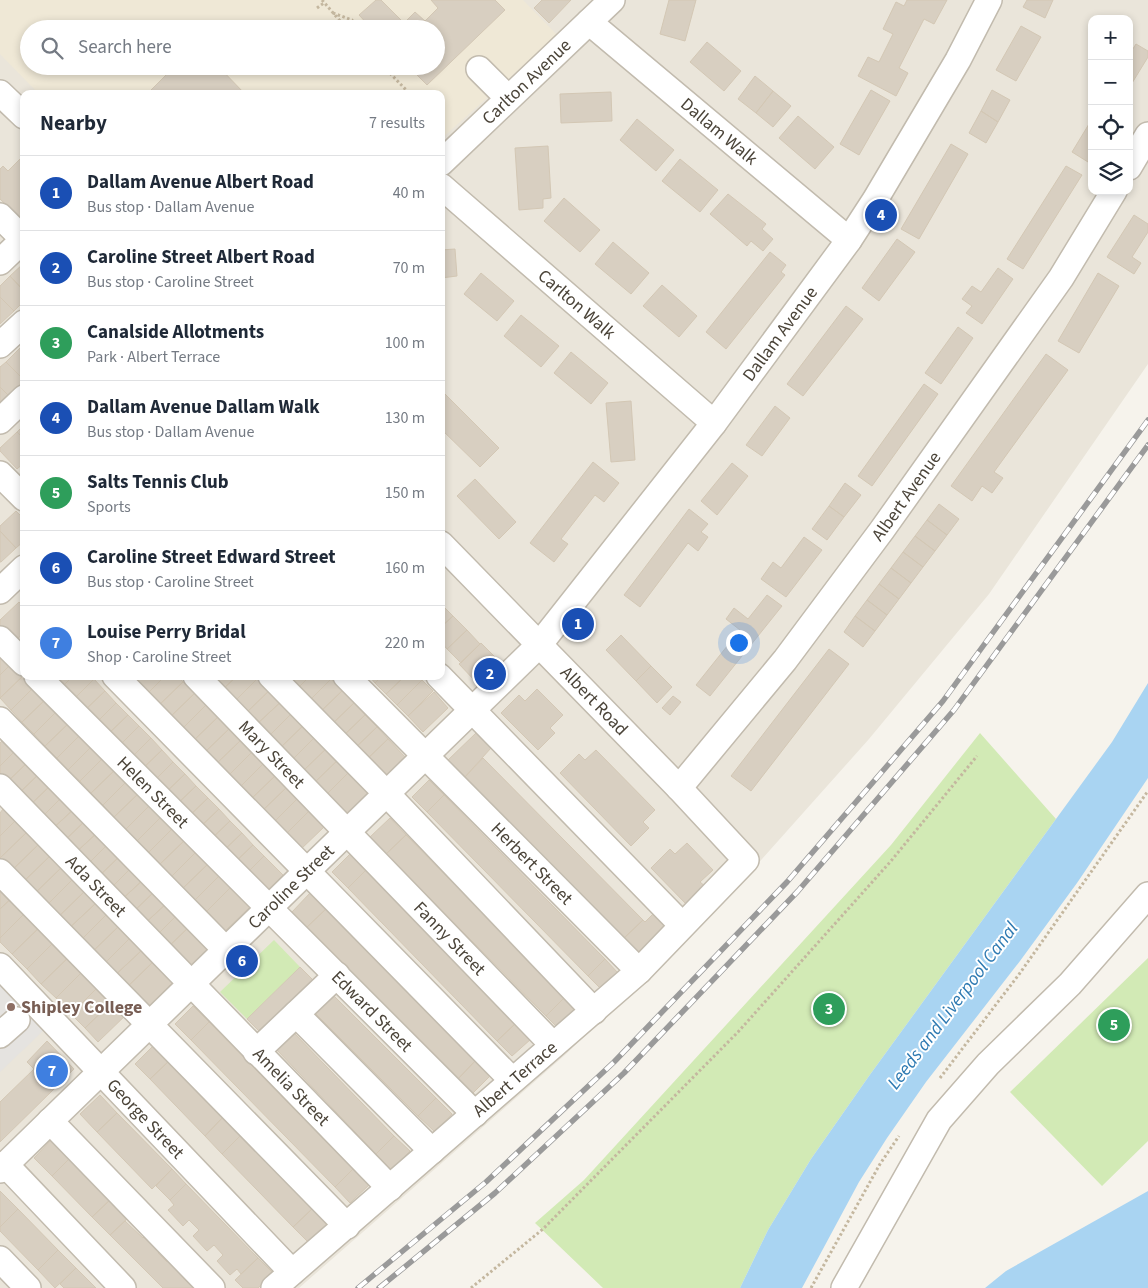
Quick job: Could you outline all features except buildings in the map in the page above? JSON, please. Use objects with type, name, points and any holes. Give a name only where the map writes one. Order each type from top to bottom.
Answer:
[{"type":"street","name":"Carlton Avenue","points":[[445,159],[612,0]]},
{"type":"street","name":"Dallam Avenue","points":[[539,646],[714,423],[849,240],[875,200],[958,60],[989,0]]},
{"type":"street","name":"Dallam Walk","points":[[589,22],[849,240]]},
{"type":"street","points":[[479,69],[508,98]]},
{"type":"street","points":[[0,93],[20,112]]},
{"type":"street","points":[[1133,160],[1148,135]]},
{"type":"street","name":"Carlton Walk","points":[[445,189],[714,423]]},
{"type":"street","name":"Albert Avenue","points":[[679,788],[785,660],[882,530],[1061,278],[1112,195]]},
{"type":"street","points":[[0,216],[20,235]]},
{"type":"street","points":[[0,262],[20,243]]},
{"type":"street","points":[[0,345],[20,327]]},
{"type":"street","points":[[0,421],[20,402]]},
{"type":"street","name":"Albert Road","points":[[445,548],[679,788],[746,860]]},
{"type":"street","points":[[0,640],[20,659]]},
{"type":"street","name":"Caroline Street","points":[[3,1167],[539,646]]},
{"type":"street","name":"Helen Street","points":[[41,680],[270,907]]},
{"type":"street","points":[[119,680],[512,1080]]},
{"type":"street","name":"Mary Street","points":[[200,680],[347,832]]},
{"type":"street","points":[[275,680],[387,794],[594,1011]]},
{"type":"street","name":"Herbert Street","points":[[350,680],[424,757],[639,971]]},
{"type":"street","points":[[443,680],[682,924]]},
{"type":"street","points":[[0,720],[226,950]]},
{"type":"street","name":"Ada Street","points":[[0,787],[191,984]]},
{"type":"street","name":"Fanny Street","points":[[347,832],[553,1045]]},
{"type":"street","name":"Albert Terrace","points":[[274,1288],[639,971],[682,924],[746,860]]},
{"type":"street","points":[[0,872],[347,1226]]},
{"type":"street","points":[[844,1288],[939,1120],[988,1064],[1070,984],[1148,895]]},
{"type":"street","name":"Edward Street","points":[[270,907],[475,1114]]},
{"type":"street","name":"George Street","points":[[0,966],[292,1272]]},
{"type":"street","points":[[256,1052],[337,975]]},
{"type":"street","name":"Amelia Street","points":[[191,984],[390,1188]]},
{"type":"street","points":[[296,1014],[432,1151]]},
{"type":"street","points":[[50,1121],[212,1288]]},
{"type":"street","points":[[3,1167],[123,1288]]},
{"type":"street","points":[[0,1258],[28,1288]]},
{"type":"path","points":[[317,8],[323,1],[339,20]]},
{"type":"path","points":[[332,13],[352,20]]},
{"type":"path","points":[[392,75],[406,90]]},
{"type":"path","points":[[472,1288],[543,1228],[738,1032],[891,861],[977,756]]},
{"type":"path","points":[[937,1082],[1020,973],[1148,791]]},
{"type":"path","points":[[811,1288],[880,1164],[900,1134]]},
{"type":"shaded area","points":[[0,0],[1148,0],[1148,364],[989,594],[869,739],[730,895],[565,1055],[299,1288],[0,1288]]},
{"type":"shaded area","points":[[0,0],[523,0],[557,35],[445,135],[445,90],[35,90],[20,75],[445,75],[445,20],[20,20],[20,75],[0,54]]},
{"type":"shaded area","name":"Shipley College","points":[[0,984],[44,1030],[0,1072]]},
{"type":"green space","points":[[980,733],[1056,819],[811,1159],[768,1230],[740,1288],[603,1288],[535,1223],[584,1180],[891,845]]},
{"type":"green space","points":[[274,940],[300,967],[247,1019],[220,992]]},
{"type":"green space","points":[[1148,958],[1148,1141],[1102,1186],[1010,1092]]},
{"type":"water","name":"Leeds and Liverpool Canal","points":[[1148,683],[1148,778],[1077,883],[1020,961],[926,1082],[887,1138],[859,1182],[802,1288],[740,1288],[768,1230],[811,1159],[869,1076],[1112,742]]},
{"type":"water","points":[[1148,1191],[1148,1288],[985,1288],[1006,1271]]},
{"type":"railway","points":[[358,1288],[486,1182],[614,1062],[787,882],[943,701],[1148,420]]},
{"type":"railway","points":[[379,1288],[495,1193],[624,1073],[798,891],[954,710],[1148,445]]},
{"type":"place","name":"Dallam Avenue Dallam Walk","points":[[881,215]]},
{"type":"place","name":"Dallam Avenue Albert Road","points":[[578,624]]},
{"type":"place","name":"Caroline Street Albert Road","points":[[490,674]]},
{"type":"place","name":"Caroline Street Edward Street","points":[[242,961]]},
{"type":"place","name":"Shipley College","points":[[11,1007]]},
{"type":"place","name":"Canalside Allotments","points":[[829,1009]]},
{"type":"place","name":"Salts Tennis Club","points":[[1114,1025]]},
{"type":"place","name":"Louise Perry Bridal","points":[[52,1071]]}]
